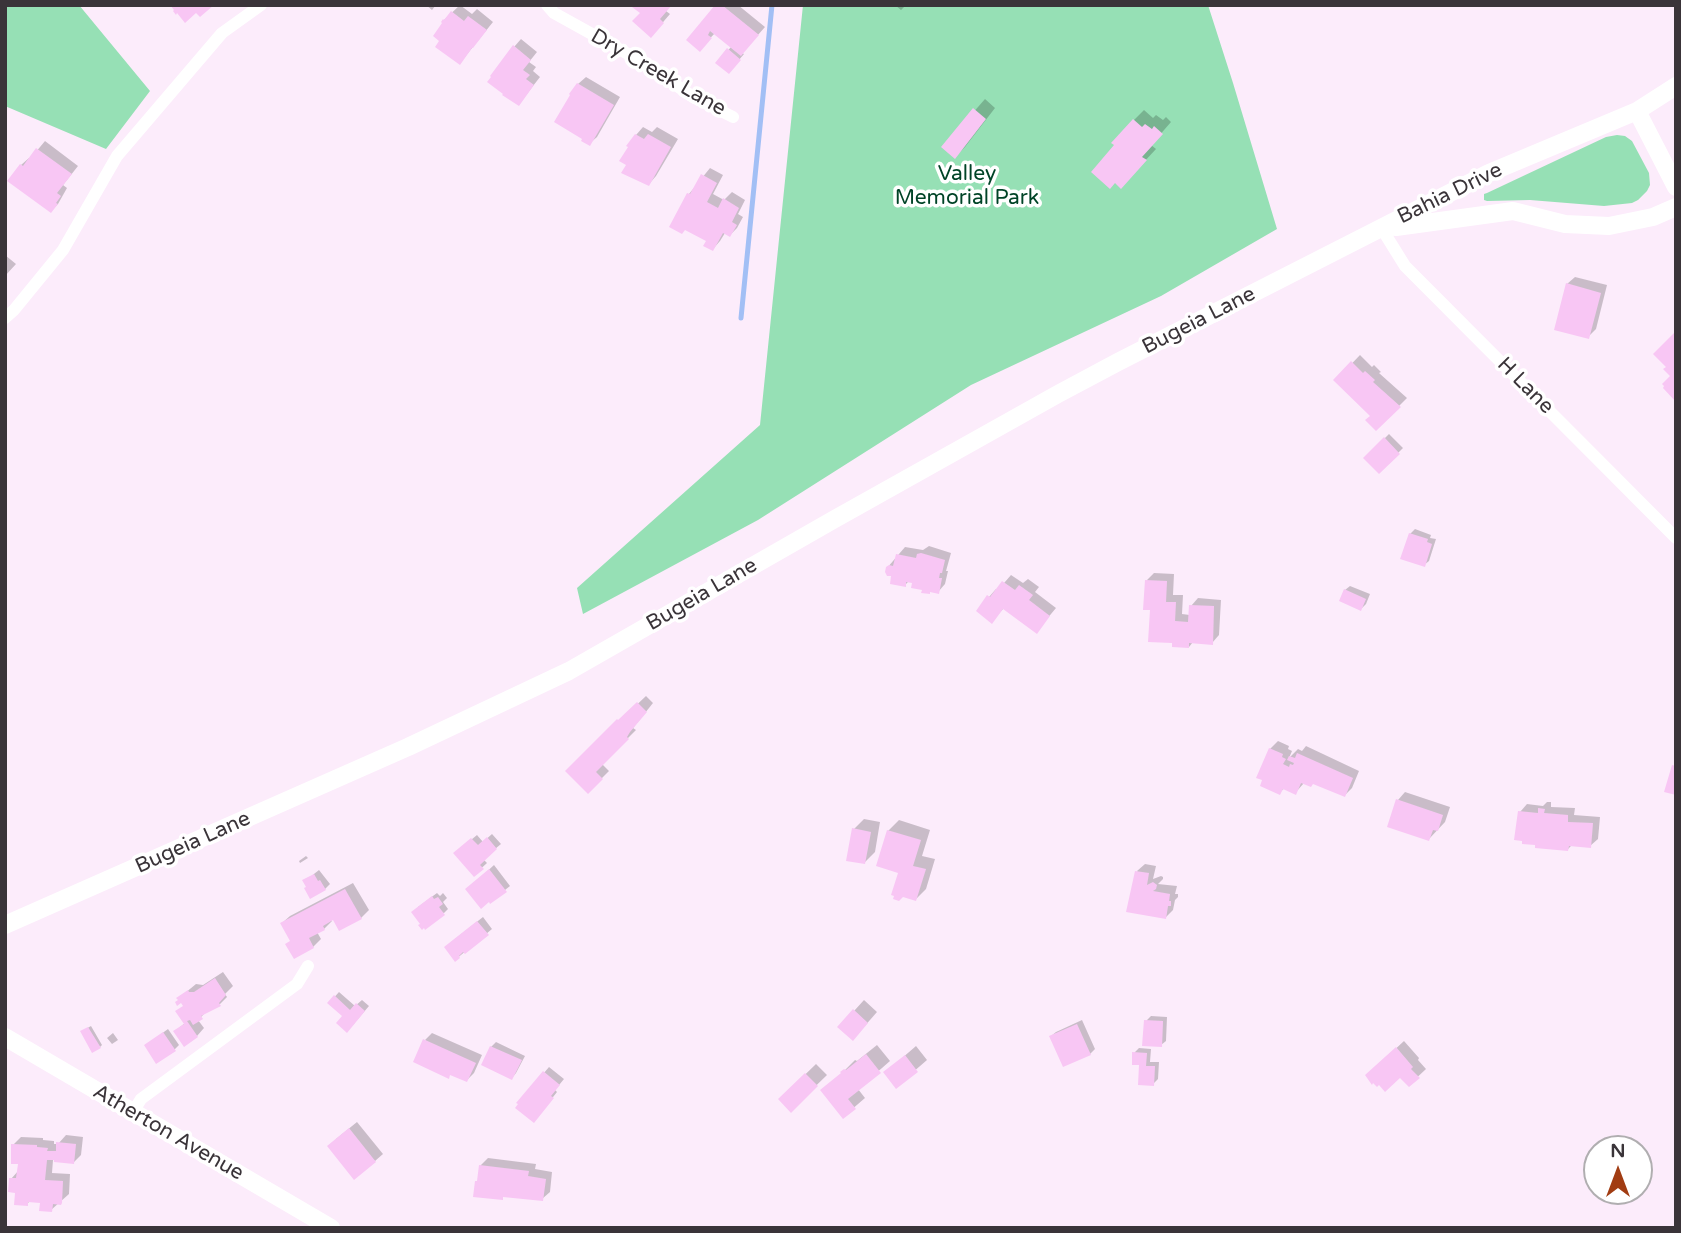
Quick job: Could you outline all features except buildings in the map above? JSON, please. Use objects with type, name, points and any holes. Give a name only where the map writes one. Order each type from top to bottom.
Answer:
[{"type":"street","points":[[5,317],[14,310],[63,250],[117,156],[222,33],[261,5]]},
{"type":"street","name":"Dry Creek Lane","points":[[547,5],[554,13],[646,64],[692,97],[733,117]]},
{"type":"street","name":"Bahia Drive","points":[[1382,229],[1489,173],[1637,111],[1676,86]]},
{"type":"street","points":[[1637,111],[1676,187]]},
{"type":"street","name":"Bahia Drive","points":[[1382,229],[1513,211],[1565,224],[1609,226],[1653,217],[1676,207]]},
{"type":"street","name":"H Lane","points":[[1382,229],[1405,266],[1676,538]]},
{"type":"street","name":"Bugeia Lane","points":[[5,925],[397,752],[569,671],[1058,394],[1382,229]]},
{"type":"street","points":[[133,1112],[141,1099],[297,984],[308,966]]},
{"type":"street","name":"Atherton Avenue","points":[[5,1037],[331,1228]]},
{"type":"green space","points":[[5,5],[79,5],[150,91],[106,149],[5,106]]},
{"type":"green space","name":"Valley Memorial Park","points":[[803,5],[1208,5],[1277,229],[1161,296],[971,385],[758,520],[583,614],[577,588],[760,425]]},
{"type":"green space","points":[[1617,135],[1632,141],[1649,173],[1650,185],[1647,191],[1632,203],[1604,206],[1530,200],[1484,200],[1484,194],[1606,137]]},
{"type":"waterway","points":[[741,318],[772,5]]}]
